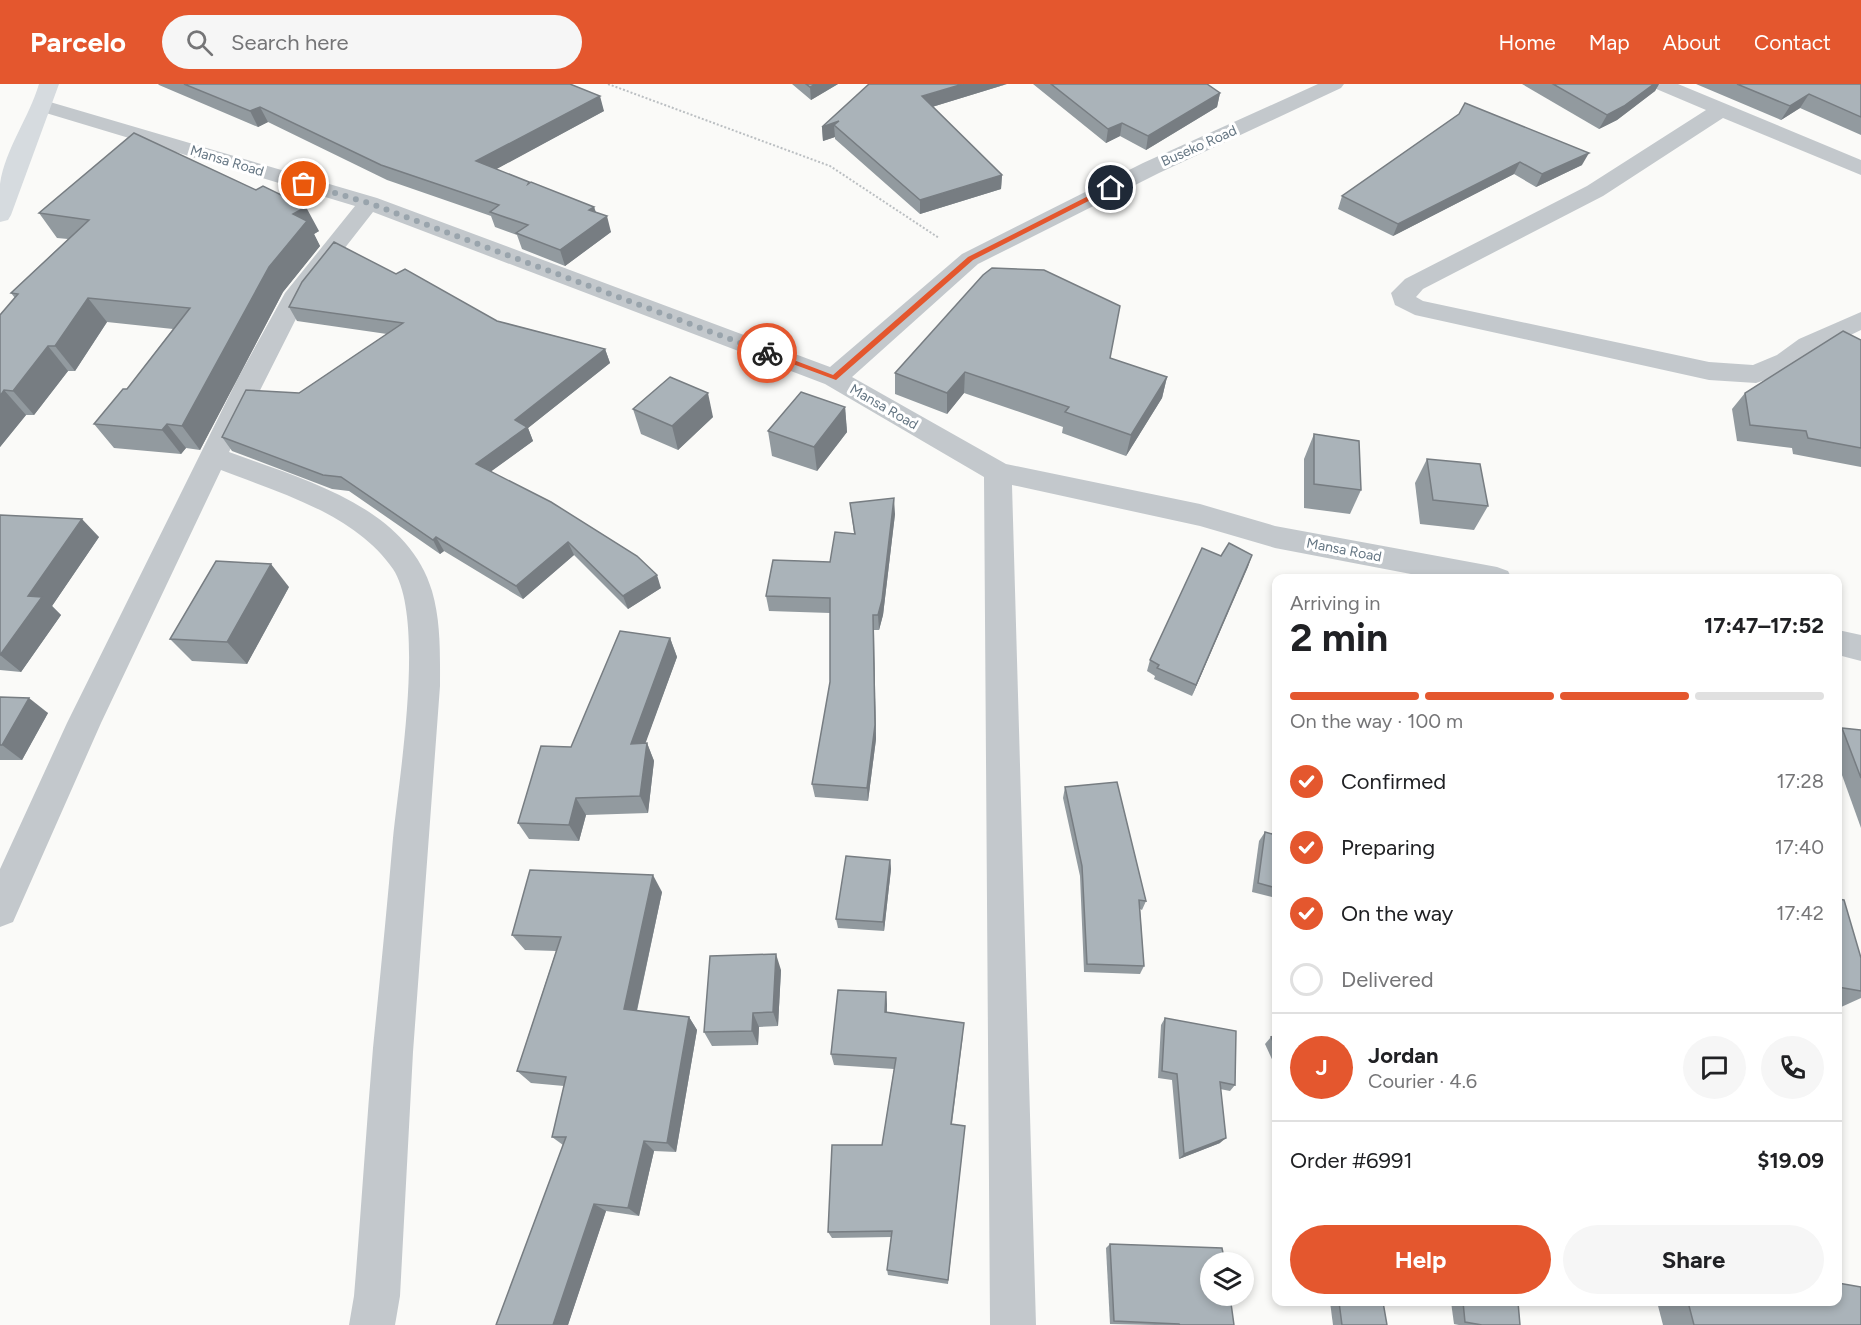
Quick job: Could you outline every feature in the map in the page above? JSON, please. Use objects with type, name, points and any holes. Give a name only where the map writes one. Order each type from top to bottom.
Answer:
[{"type":"main road","points":[[0,215],[26,140],[46,95]]},
{"type":"street","name":"Buseko Road","points":[[834,378],[970,259],[1151,168],[1334,84]]},
{"type":"street","points":[[1661,84],[1861,168]]},
{"type":"street","name":"Mansa Road","points":[[46,95],[369,203],[834,378],[998,472],[1200,514],[1275,537],[1471,574]]},
{"type":"street","points":[[1721,110],[1595,191],[1414,284],[1403,293],[1404,300],[1415,307],[1548,337],[1709,371],[1756,375],[1786,361],[1808,345],[1861,320]]},
{"type":"street","points":[[0,910],[84,723],[213,456],[297,293],[369,203]]},
{"type":"street","points":[[213,456],[329,504],[375,531],[404,561],[416,591],[423,631],[424,686],[393,1052],[377,1296],[372,1325]]},
{"type":"street","points":[[998,472],[1013,1325]]},
{"type":"street","points":[[1842,644],[1861,648]]},
{"type":"path","points":[[608,84],[830,166],[970,259]]},
{"type":"building","points":[[184,84],[570,84],[600,96],[476,161],[529,182],[528,184],[531,182],[594,207],[589,210],[607,216],[560,250],[516,233],[528,225],[490,212],[499,205],[381,165],[260,107],[250,111]]},
{"type":"building","points":[[869,84],[963,84],[922,96],[1002,175],[920,200],[834,125],[839,121],[822,127]]},
{"type":"building","points":[[1051,84],[1207,84],[1220,93],[1148,136],[1122,123],[1108,129]]},
{"type":"building","points":[[1553,84],[1654,84],[1624,106],[1607,115]]},
{"type":"building","points":[[1737,84],[1861,84],[1861,117],[1809,94],[1790,106]]},
{"type":"building","points":[[1465,103],[1589,153],[1542,174],[1520,162],[1398,224],[1342,196],[1459,114]]},
{"type":"building","points":[[134,133],[256,190],[263,186],[306,207],[293,214],[307,221],[269,267],[182,426],[167,424],[162,430],[94,424],[123,389],[127,389],[190,308],[88,298],[55,346],[48,346],[13,391],[4,390],[0,396],[0,315],[18,294],[11,293],[89,220],[39,213]]},
{"type":"building","points":[[334,242],[396,274],[405,269],[497,321],[605,349],[515,420],[527,427],[476,464],[551,502],[637,556],[657,575],[623,596],[568,542],[516,586],[436,537],[433,540],[341,477],[323,475],[222,437],[246,390],[299,393],[403,323],[289,307],[302,282]]},
{"type":"building","points":[[992,268],[1044,270],[1120,306],[1110,358],[1167,377],[1131,435],[1065,412],[1069,407],[965,372],[947,393],[895,373],[983,275]]},
{"type":"building","points":[[1843,331],[1861,340],[1861,448],[1808,438],[1806,431],[1750,425],[1745,393]]},
{"type":"building","points":[[670,377],[708,393],[672,426],[633,409]]},
{"type":"building","points":[[801,392],[845,407],[814,447],[768,431]]},
{"type":"building","points":[[1314,434],[1359,441],[1361,490],[1314,484]]},
{"type":"building","points":[[1427,459],[1480,464],[1488,506],[1433,500]]},
{"type":"building","points":[[894,498],[882,600],[878,615],[873,615],[875,725],[867,788],[812,784],[830,682],[830,598],[766,596],[773,560],[830,562],[835,532],[855,534],[850,503]]},
{"type":"building","points":[[0,515],[82,519],[28,596],[42,597],[0,655]]},
{"type":"building","points":[[1229,543],[1252,555],[1196,685],[1157,668],[1159,665],[1150,660],[1202,548],[1221,556]]},
{"type":"building","points":[[216,561],[271,564],[227,642],[170,639]]},
{"type":"building","points":[[620,631],[670,638],[631,744],[647,743],[640,796],[576,798],[569,825],[518,823],[541,746],[571,747]]},
{"type":"building","points":[[0,697],[29,698],[2,745],[0,745]]},
{"type":"building","points":[[1842,728],[1861,730],[1861,778]]},
{"type":"building","points":[[1117,782],[1146,901],[1139,900],[1144,966],[1087,964],[1082,866],[1065,787]]},
{"type":"building","points":[[1265,832],[1272,834],[1272,887],[1258,883]]},
{"type":"building","points":[[846,856],[890,860],[883,922],[836,919]]},
{"type":"building","points":[[530,870],[653,875],[624,1009],[689,1017],[667,1143],[644,1141],[628,1208],[594,1204],[553,1325],[496,1325],[566,1137],[552,1137],[566,1077],[517,1071],[561,937],[512,935]]},
{"type":"building","points":[[1842,900],[1861,958],[1861,991],[1842,988]]},
{"type":"building","points":[[776,954],[773,1012],[753,1013],[752,1031],[704,1032],[710,956]]},
{"type":"building","points":[[838,990],[886,992],[885,1012],[964,1023],[951,1124],[965,1126],[948,1280],[887,1270],[892,1231],[828,1232],[832,1145],[882,1145],[896,1058],[831,1054]]},
{"type":"building","points":[[1165,1018],[1236,1031],[1235,1085],[1220,1082],[1226,1138],[1184,1154],[1177,1074],[1162,1071]]},
{"type":"building","points":[[1110,1244],[1222,1248],[1223,1252],[1200,1252],[1200,1306],[1231,1306],[1234,1325],[1114,1321]]},
{"type":"building","points":[[1842,1284],[1861,1287],[1861,1325],[1694,1325],[1689,1306],[1842,1306]]},
{"type":"building","points":[[1340,1306],[1384,1306],[1387,1325],[1342,1325]]},
{"type":"building","points":[[1463,1306],[1518,1306],[1520,1325],[1482,1325],[1465,1322]]},
{"type":"way so far","points":[[304,184],[369,203],[767,353]]},
{"type":"route","points":[[767,353],[834,378],[970,259],[1111,188]]}]
